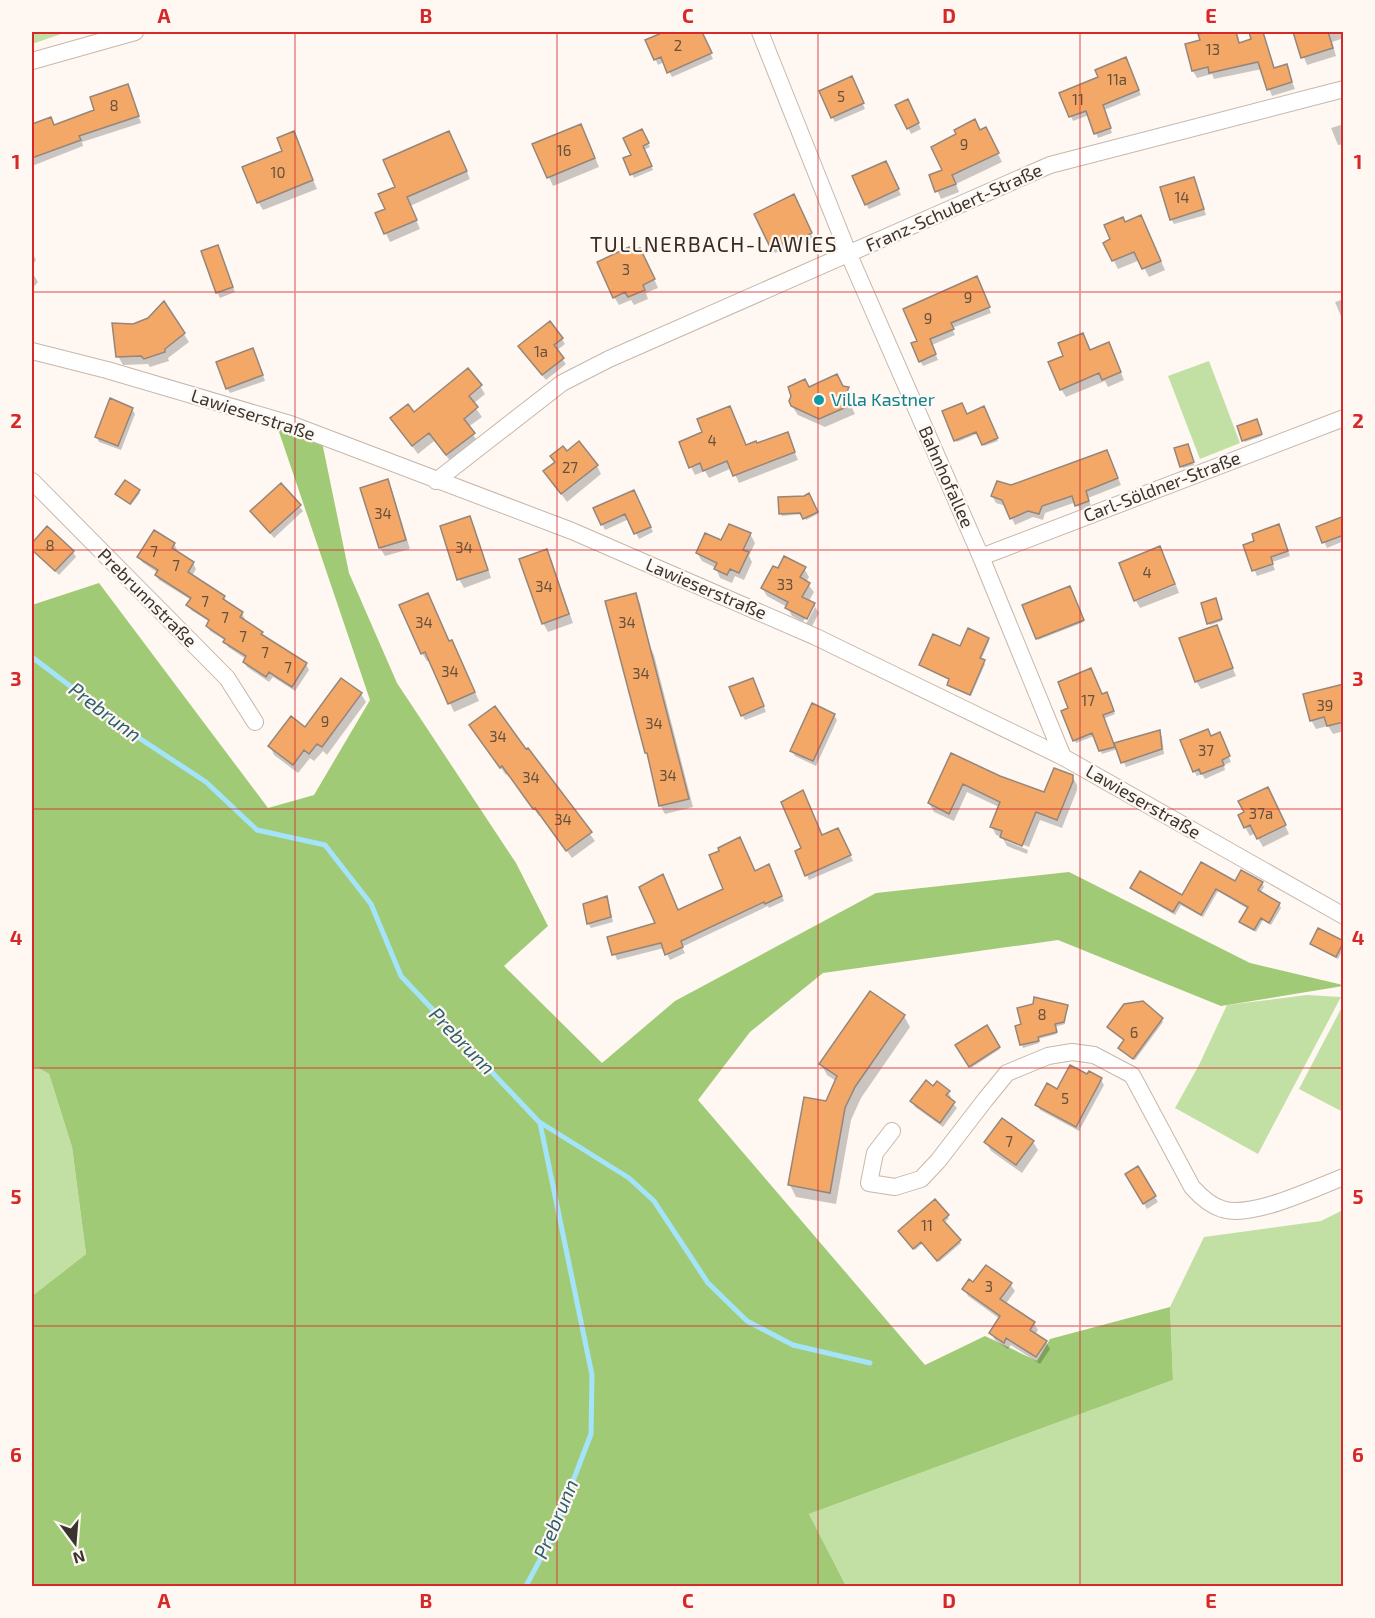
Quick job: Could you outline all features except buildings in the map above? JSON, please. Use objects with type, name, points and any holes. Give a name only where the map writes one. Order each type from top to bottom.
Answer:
[{"type":"street","points":[[32,62],[135,32]]},
{"type":"street","name":"Bahnhofallee","points":[[760,32],[849,255],[981,557],[1063,757]]},
{"type":"street","name":"Franz-Schubert-Straße","points":[[436,480],[562,383],[609,359],[1050,165],[1344,89]]},
{"type":"street","name":"Lawieserstraße","points":[[32,351],[107,370],[290,424],[572,531],[816,637],[1063,757],[1344,916]]},
{"type":"street","name":"Carl-Söldner-Straße","points":[[981,557],[1344,418]]},
{"type":"street","name":"Prebrunnstraße","points":[[32,481],[227,678],[255,722]]},
{"type":"street","points":[[892,1131],[875,1153],[868,1183],[895,1187],[921,1179],[939,1161],[1007,1073],[1048,1056],[1072,1052],[1094,1055],[1132,1075],[1192,1187],[1204,1200],[1222,1210],[1246,1211],[1277,1203],[1344,1177]]},
{"type":"green space","points":[[32,32],[67,32],[32,44]]},
{"type":"green space","points":[[1209,361],[1240,443],[1200,459],[1168,376]]},
{"type":"green space","points":[[277,426],[322,442],[349,573],[397,683],[516,863],[548,926],[504,966],[602,1063],[675,1001],[876,893],[1069,872],[1250,963],[1343,985],[1221,1006],[1058,940],[823,973],[750,1032],[698,1100],[925,1365],[985,1336],[1037,1361],[1050,1339],[1170,1307],[1173,1380],[809,1514],[846,1586],[32,1586],[32,1296],[86,1254],[72,1147],[49,1074],[37,1067],[32,1069],[32,605],[99,583],[268,808],[314,795],[370,700]]},
{"type":"green space","points":[[1307,995],[1341,997],[1258,1154],[1175,1108],[1199,1065],[1227,1005]]},
{"type":"green space","points":[[1343,1005],[1343,1112],[1299,1089]]},
{"type":"green space","points":[[37,1067],[49,1074],[72,1147],[86,1254],[32,1296],[32,1069]]},
{"type":"green space","points":[[1343,1210],[1343,1586],[846,1586],[809,1514],[1173,1380],[1170,1307],[1204,1237],[1321,1221]]},
{"type":"waterway","name":"Prebrunn","points":[[32,657],[133,734],[206,782],[257,830],[325,845],[371,904],[401,976],[540,1123],[592,1375],[591,1434],[550,1541],[526,1586]]},
{"type":"waterway","points":[[541,1123],[629,1178],[654,1201],[708,1283],[747,1321],[793,1345],[870,1363]]},
{"type":"place","name":"Villa Kastner","points":[[819,400]]},
{"type":"district","name":"TULLNERBACH-LAWIES","points":[[714,245]]}]
